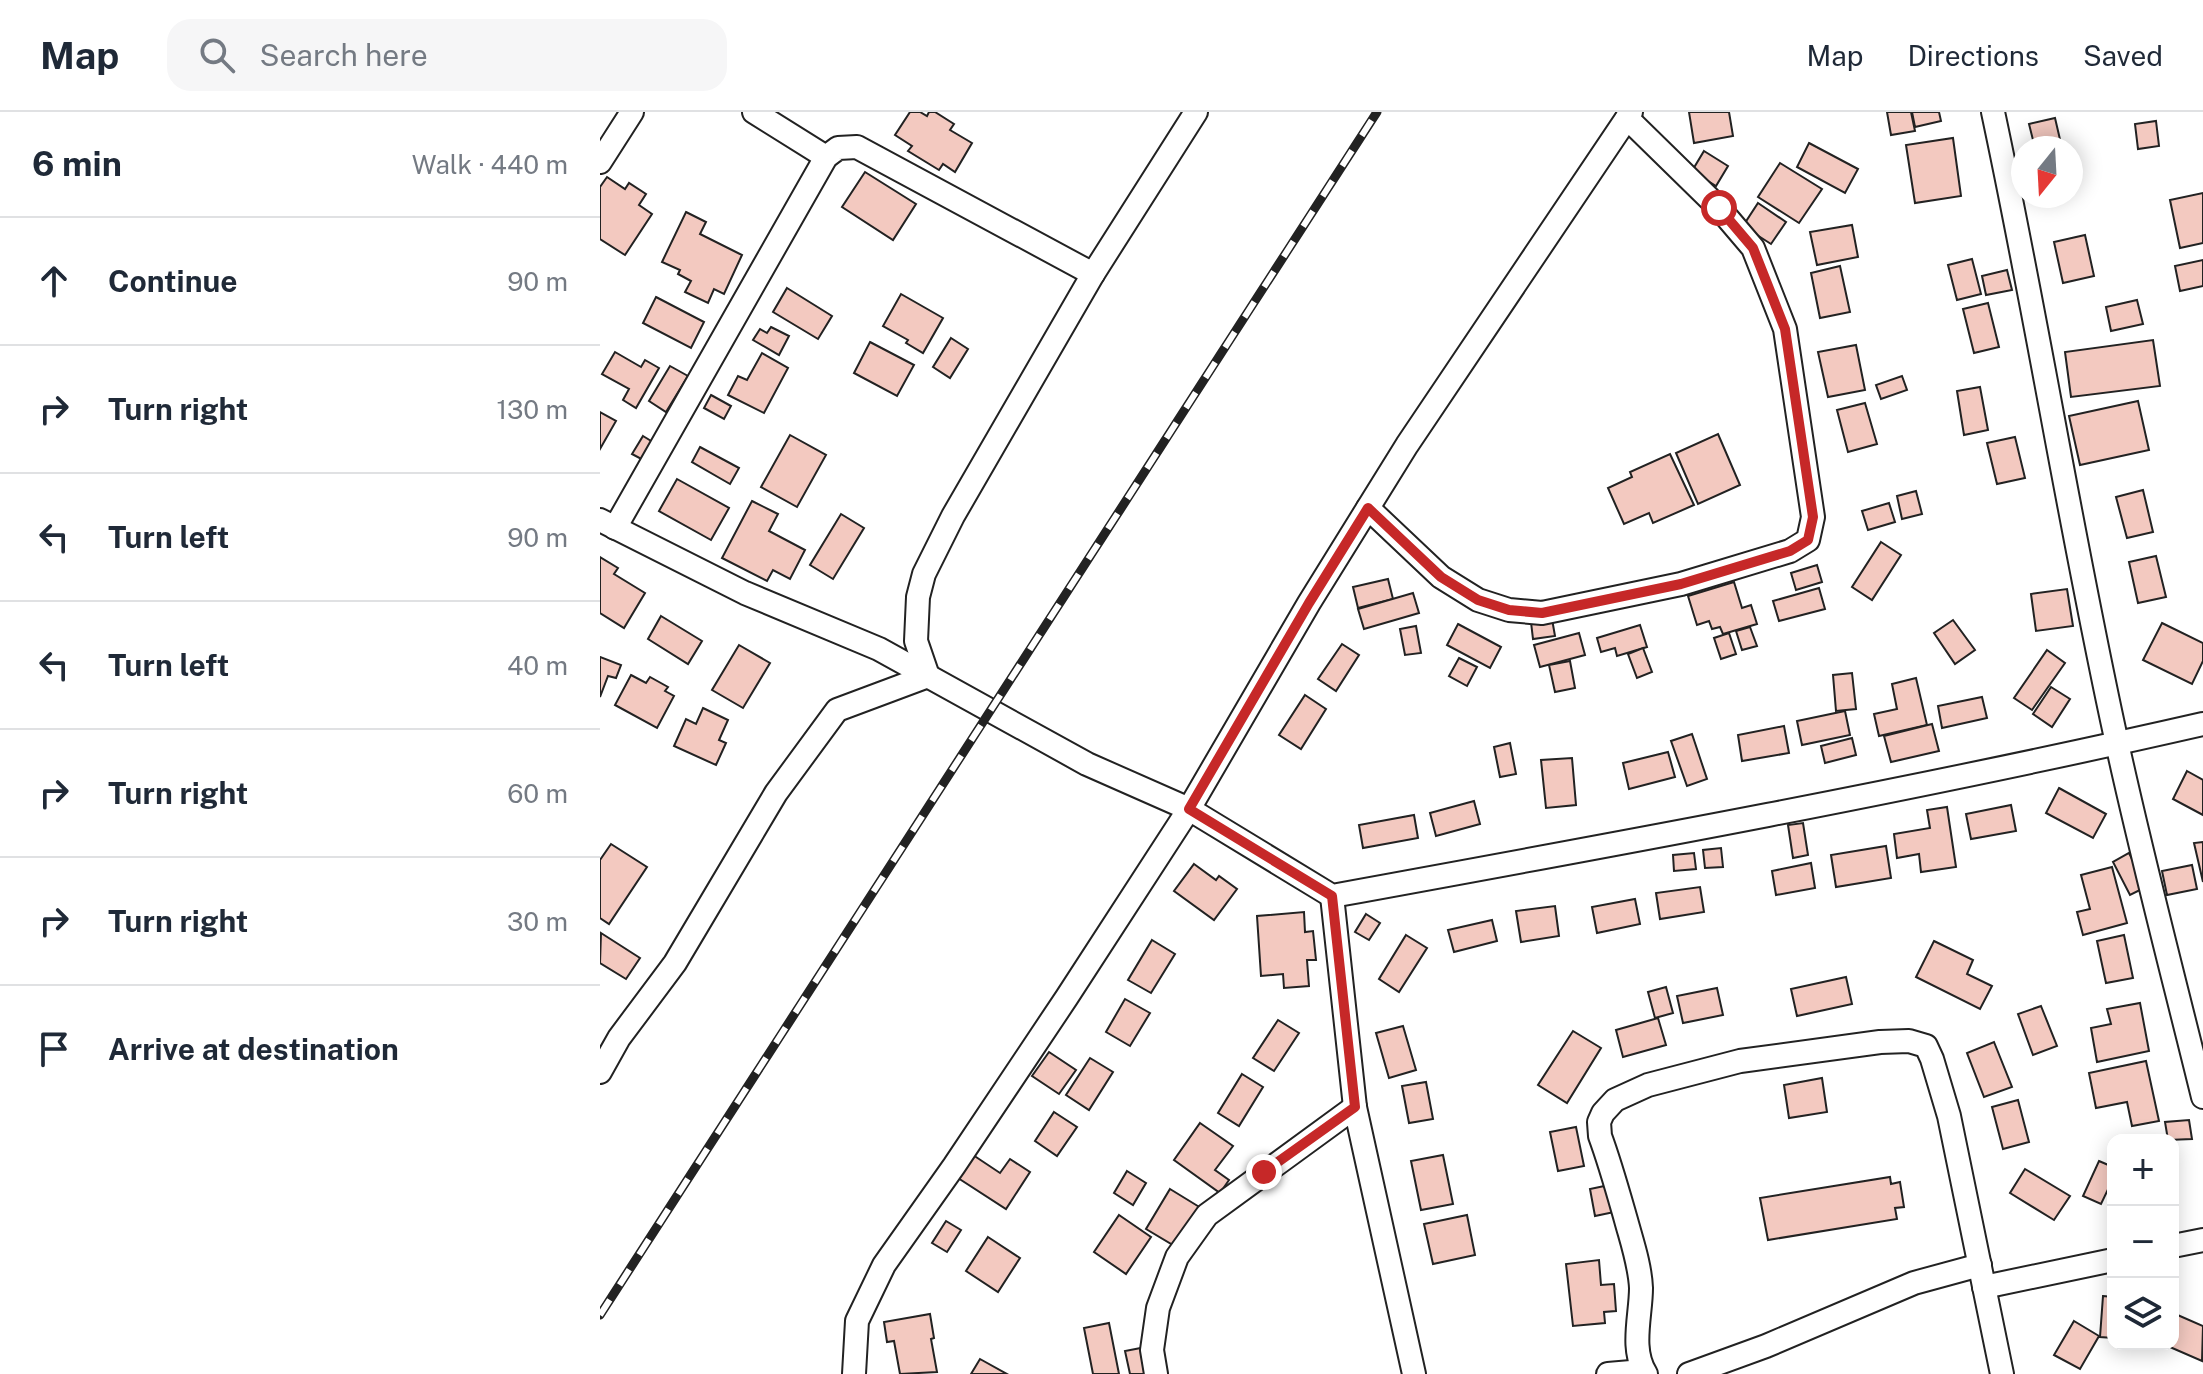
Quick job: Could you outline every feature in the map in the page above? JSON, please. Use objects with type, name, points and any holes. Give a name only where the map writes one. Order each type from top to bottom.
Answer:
[{"type":"street","points":[[600,162],[632,112]]},
{"type":"street","points":[[754,112],[826,157]]},
{"type":"street","points":[[928,676],[916,641],[918,597],[924,574],[953,516],[1093,274],[1196,112]]},
{"type":"street","points":[[1993,112],[2117,744],[2203,1097]]},
{"type":"street","points":[[854,1374],[857,1321],[884,1265],[954,1166],[1189,809],[1309,603],[1407,445],[1629,115],[1719,208],[1753,248],[1785,329],[1813,517],[1808,540],[1790,551],[1681,584],[1542,613],[1509,610],[1478,600],[1441,577],[1368,508]]},
{"type":"street","points":[[1093,274],[857,147],[838,148],[826,157],[608,524],[745,593],[879,649],[1087,764],[1189,809],[1332,896],[1686,832],[2203,724]]},
{"type":"street","points":[[600,1072],[619,1038],[675,963],[776,793],[837,710],[928,676]]},
{"type":"street","points":[[1332,896],[1355,1107],[1414,1374]]},
{"type":"street","points":[[1608,1374],[1645,1373],[1638,1350],[1641,1287],[1638,1263],[1600,1136],[1599,1122],[1603,1113],[1615,1100],[1648,1085],[1740,1061],[1880,1042],[1909,1041],[1926,1046],[1949,1116],[2002,1374]]},
{"type":"street","points":[[1156,1374],[1152,1350],[1158,1308],[1177,1257],[1207,1215],[1355,1107]]},
{"type":"street","points":[[2179,1245],[2203,1240]]},
{"type":"street","points":[[1984,1287],[2107,1261]]},
{"type":"street","points":[[1689,1374],[1766,1346],[1914,1283],[1980,1265]]},
{"type":"street","points":[[855,1349],[861,1374]]},
{"type":"building","points":[[910,112],[927,116],[929,112],[935,112],[954,124],[950,130],[972,143],[955,172],[943,164],[939,170],[908,151],[912,146],[895,135]]},
{"type":"building","points":[[1689,112],[1729,112],[1733,136],[1694,143]]},
{"type":"building","points":[[1887,112],[1911,112],[1915,131],[1891,135]]},
{"type":"building","points":[[1912,112],[1939,112],[1941,121],[1915,127]]},
{"type":"building","points":[[2055,118],[2059,136],[2032,136],[2029,124]]},
{"type":"building","points":[[2156,121],[2159,146],[2138,149],[2135,124]]},
{"type":"building","points":[[1953,138],[1961,196],[1915,203],[1906,145]]},
{"type":"building","points":[[1809,143],[1858,169],[1845,193],[1797,167]]},
{"type":"building","points":[[1704,151],[1728,166],[1716,186],[1692,171]]},
{"type":"building","points":[[1780,163],[1822,189],[1799,223],[1758,197]]},
{"type":"building","points":[[865,172],[916,204],[893,240],[842,207]]},
{"type":"building","points":[[607,177],[625,189],[629,183],[646,194],[639,205],[652,214],[625,255],[600,239],[600,187]]},
{"type":"building","points":[[2203,193],[2203,243],[2180,248],[2170,200]]},
{"type":"building","points":[[1758,203],[1786,222],[1771,244],[1743,226]]},
{"type":"building","points":[[686,212],[706,222],[700,234],[742,255],[724,294],[714,289],[708,303],[685,292],[691,281],[678,274],[680,270],[662,262]]},
{"type":"building","points":[[1852,225],[1858,257],[1817,265],[1810,232]]},
{"type":"building","points":[[2085,235],[2094,276],[2063,283],[2054,242]]},
{"type":"building","points":[[1972,259],[1981,294],[1957,300],[1948,265]]},
{"type":"building","points":[[2203,260],[2203,286],[2180,291],[2175,266]]},
{"type":"building","points":[[1840,266],[1850,312],[1820,318],[1811,273]]},
{"type":"building","points":[[2007,270],[2012,290],[1986,295],[1982,276]]},
{"type":"building","points":[[787,288],[832,316],[818,339],[773,312]]},
{"type":"building","points":[[901,294],[943,318],[923,353],[883,326]]},
{"type":"building","points":[[656,297],[704,322],[691,348],[643,323]]},
{"type":"building","points":[[2137,300],[2143,324],[2111,331],[2106,307]]},
{"type":"building","points":[[1988,303],[1999,347],[1974,353],[1963,309]]},
{"type":"building","points":[[771,327],[789,336],[779,355],[753,340],[760,329],[767,333]]},
{"type":"building","points":[[951,338],[968,349],[950,378],[933,367]]},
{"type":"building","points":[[2153,340],[2160,386],[2071,397],[2065,352]]},
{"type":"building","points":[[870,342],[914,365],[897,396],[854,373]]},
{"type":"building","points":[[1856,345],[1865,390],[1828,397],[1818,352]]},
{"type":"building","points":[[615,352],[641,367],[645,360],[659,368],[636,408],[623,400],[629,389],[602,374]]},
{"type":"building","points":[[762,353],[788,368],[764,413],[728,395],[738,376],[747,380]]},
{"type":"building","points":[[670,366],[688,376],[666,412],[649,401]]},
{"type":"building","points":[[1902,376],[1907,390],[1881,399],[1876,385]]},
{"type":"building","points":[[1980,387],[1988,430],[1964,435],[1957,391]]},
{"type":"building","points":[[711,395],[731,406],[724,419],[704,408]]},
{"type":"building","points":[[2138,401],[2149,450],[2080,465],[2069,416]]},
{"type":"building","points":[[1865,403],[1877,444],[1848,452],[1837,410]]},
{"type":"building","points":[[600,412],[616,421],[600,449]]},
{"type":"building","points":[[1718,434],[1740,485],[1698,504],[1676,453]]},
{"type":"building","points":[[790,435],[826,455],[797,507],[761,487]]},
{"type":"building","points":[[643,436],[656,444],[645,461],[632,454]]},
{"type":"building","points":[[2015,437],[2025,478],[1997,484],[1987,443]]},
{"type":"building","points":[[700,447],[739,468],[730,484],[692,462]]},
{"type":"building","points":[[1670,454],[1694,505],[1653,523],[1649,513],[1624,524],[1608,488],[1632,477],[1630,472]]},
{"type":"building","points":[[677,479],[729,508],[711,540],[659,511]]},
{"type":"building","points":[[2143,490],[2153,532],[2127,538],[2116,497]]},
{"type":"building","points":[[1916,491],[1922,514],[1902,519],[1897,496]]},
{"type":"building","points":[[752,501],[778,514],[769,531],[805,550],[790,579],[773,570],[767,581],[722,558]]},
{"type":"building","points":[[1889,503],[1895,522],[1868,530],[1862,511]]},
{"type":"building","points":[[841,514],[864,528],[833,579],[810,565]]},
{"type":"building","points":[[1881,542],[1901,555],[1872,600],[1852,587]]},
{"type":"building","points":[[2156,556],[2166,597],[2138,603],[2129,562]]},
{"type":"building","points":[[600,557],[618,568],[614,574],[645,593],[624,628],[600,613]]},
{"type":"building","points":[[1817,565],[1822,582],[1796,590],[1791,573]]},
{"type":"building","points":[[1388,579],[1393,599],[1358,608],[1353,587]]},
{"type":"building","points":[[1734,582],[1742,608],[1751,605],[1757,624],[1723,634],[1720,627],[1712,629],[1709,621],[1697,625],[1688,596]]},
{"type":"building","points":[[1819,588],[1825,609],[1779,621],[1773,601]]},
{"type":"building","points":[[2067,589],[2073,626],[2036,631],[2031,594]]},
{"type":"building","points":[[1413,593],[1419,613],[1364,629],[1358,609]]},
{"type":"building","points":[[661,616],[702,641],[688,664],[648,639]]},
{"type":"building","points":[[1552,619],[1555,636],[1533,639],[1531,622]]},
{"type":"building","points":[[1953,620],[1975,650],[1955,664],[1934,633]]},
{"type":"building","points":[[2162,623],[2203,643],[2203,661],[2192,684],[2143,660]]},
{"type":"building","points":[[1458,624],[1501,647],[1490,668],[1447,645]]},
{"type":"building","points":[[1640,625],[1647,647],[1617,656],[1615,648],[1601,652],[1597,638]]},
{"type":"building","points":[[1416,626],[1421,653],[1405,655],[1400,629]]},
{"type":"building","points":[[1750,627],[1757,646],[1742,650],[1736,631]]},
{"type":"building","points":[[1579,633],[1585,655],[1540,667],[1534,645]]},
{"type":"building","points":[[1729,633],[1736,654],[1721,659],[1714,638]]},
{"type":"building","points":[[1342,644],[1359,655],[1336,691],[1318,679]]},
{"type":"building","points":[[739,645],[770,663],[743,708],[712,690]]},
{"type":"building","points":[[1643,648],[1652,672],[1637,678],[1628,654]]},
{"type":"building","points":[[2047,650],[2065,663],[2032,710],[2014,698]]},
{"type":"building","points":[[600,657],[621,665],[616,678],[608,676],[600,697]]},
{"type":"building","points":[[1459,658],[1477,667],[1467,686],[1449,676]]},
{"type":"building","points":[[1570,661],[1575,688],[1555,692],[1549,665]]},
{"type":"building","points":[[1852,673],[1856,709],[1836,711],[1833,675]]},
{"type":"building","points":[[631,675],[646,683],[650,677],[668,687],[665,691],[674,696],[657,728],[615,705]]},
{"type":"building","points":[[1916,678],[1927,725],[1879,736],[1874,714],[1897,709],[1892,684]]},
{"type":"building","points":[[2051,687],[2070,699],[2052,727],[2033,714]]},
{"type":"building","points":[[1305,695],[1326,709],[1301,749],[1279,735]]},
{"type":"building","points":[[1982,697],[1987,718],[1942,728],[1938,706]]},
{"type":"building","points":[[703,708],[728,720],[719,740],[726,743],[716,765],[674,746],[686,719],[696,724]]},
{"type":"building","points":[[1845,711],[1850,735],[1802,745],[1797,721]]},
{"type":"building","points":[[1932,724],[1939,751],[1891,762],[1884,736]]},
{"type":"building","points":[[1784,726],[1789,753],[1742,761],[1738,735]]},
{"type":"building","points":[[1692,734],[1707,779],[1687,786],[1671,741]]},
{"type":"building","points":[[1852,738],[1856,755],[1825,763],[1821,746]]},
{"type":"building","points":[[1510,743],[1516,774],[1500,777],[1494,747]]},
{"type":"building","points":[[1668,752],[1675,777],[1629,789],[1623,763]]},
{"type":"building","points":[[1572,758],[1576,805],[1546,808],[1541,760]]},
{"type":"building","points":[[2187,771],[2203,780],[2203,815],[2173,799]]},
{"type":"building","points":[[2059,788],[2106,814],[2093,838],[2046,813]]},
{"type":"building","points":[[1474,801],[1480,824],[1436,836],[1430,813]]},
{"type":"building","points":[[2011,805],[2016,831],[1971,839],[1966,814]]},
{"type":"building","points":[[1947,807],[1956,867],[1921,872],[1919,854],[1897,858],[1894,834],[1930,828],[1927,810]]},
{"type":"building","points":[[1414,815],[1418,838],[1363,848],[1359,825]]},
{"type":"building","points":[[1803,823],[1808,855],[1793,858],[1788,825]]},
{"type":"building","points":[[2203,842],[2203,882],[2194,843]]},
{"type":"building","points":[[611,844],[647,867],[609,924],[600,918],[600,860]]},
{"type":"building","points":[[1886,846],[1891,878],[1836,887],[1831,855]]},
{"type":"building","points":[[1721,848],[1723,867],[1705,868],[1703,850]]},
{"type":"building","points":[[1694,853],[1696,869],[1674,871],[1673,855]]},
{"type":"building","points":[[2129,853],[2146,887],[2130,895],[2113,862]]},
{"type":"building","points":[[1811,863],[1815,888],[1776,895],[1772,871]]},
{"type":"building","points":[[1194,864],[1216,880],[1219,876],[1237,889],[1214,920],[1174,891]]},
{"type":"building","points":[[2192,865],[2197,889],[2167,895],[2162,871]]},
{"type":"building","points":[[2112,867],[2127,923],[2083,935],[2077,912],[2090,909],[2081,875]]},
{"type":"building","points":[[1700,887],[1704,912],[1660,919],[1656,893]]},
{"type":"building","points":[[1635,899],[1640,924],[1597,933],[1592,907]]},
{"type":"building","points":[[1555,906],[1559,936],[1521,942],[1516,911]]},
{"type":"building","points":[[1304,912],[1305,932],[1313,931],[1316,960],[1307,960],[1309,986],[1284,988],[1283,974],[1261,976],[1257,916]]},
{"type":"building","points":[[1366,914],[1380,923],[1369,940],[1355,932]]},
{"type":"building","points":[[1492,920],[1497,941],[1454,952],[1448,930]]},
{"type":"building","points":[[601,933],[640,958],[626,979],[600,963]]},
{"type":"building","points":[[1406,935],[1427,948],[1399,992],[1379,979]]},
{"type":"building","points":[[2124,935],[2133,978],[2106,983],[2097,941]]},
{"type":"building","points":[[1152,940],[1175,954],[1151,993],[1128,980]]},
{"type":"building","points":[[1934,941],[1973,960],[1967,974],[1992,986],[1980,1009],[1916,977]]},
{"type":"building","points":[[1846,977],[1852,1004],[1797,1016],[1791,989]]},
{"type":"building","points":[[1666,987],[1673,1013],[1655,1018],[1648,992]]},
{"type":"building","points":[[1717,988],[1723,1015],[1683,1023],[1677,996]]},
{"type":"building","points":[[1125,999],[1150,1013],[1130,1046],[1106,1032]]},
{"type":"building","points":[[2140,1003],[2149,1051],[2097,1062],[2091,1028],[2111,1024],[2107,1009]]},
{"type":"building","points":[[2041,1006],[2057,1046],[2033,1055],[2018,1014]]},
{"type":"building","points":[[1658,1018],[1666,1045],[1623,1057],[1616,1030]]},
{"type":"building","points":[[1278,1020],[1299,1033],[1274,1071],[1253,1058]]},
{"type":"building","points":[[1403,1026],[1416,1070],[1389,1078],[1376,1033]]},
{"type":"building","points":[[1573,1031],[1601,1048],[1567,1103],[1538,1085]]},
{"type":"building","points":[[1994,1042],[2012,1087],[1984,1097],[1967,1053]]},
{"type":"building","points":[[1049,1052],[1076,1070],[1059,1094],[1032,1076]]},
{"type":"building","points":[[1090,1058],[1113,1072],[1089,1110],[1066,1095]]},
{"type":"building","points":[[2146,1061],[2159,1121],[2132,1126],[2127,1102],[2096,1108],[2089,1073]]},
{"type":"building","points":[[1242,1074],[1263,1087],[1239,1126],[1218,1113]]},
{"type":"building","points":[[1822,1078],[1827,1112],[1789,1118],[1784,1085]]},
{"type":"building","points":[[1426,1082],[1433,1119],[1409,1123],[1402,1086]]},
{"type":"building","points":[[2018,1100],[2029,1142],[2003,1149],[1992,1107]]},
{"type":"building","points":[[1054,1112],[1077,1127],[1057,1156],[1035,1141]]},
{"type":"building","points":[[2189,1120],[2192,1139],[2179,1140],[2179,1134],[2167,1134],[2165,1122]]},
{"type":"building","points":[[1200,1123],[1233,1146],[1215,1170],[1229,1180],[1220,1193],[1174,1160]]},
{"type":"building","points":[[1576,1127],[1584,1166],[1558,1171],[1550,1132]]},
{"type":"building","points":[[973,1155],[1000,1173],[1010,1159],[1030,1172],[1006,1209],[958,1178]]},
{"type":"building","points":[[1443,1155],[1453,1204],[1421,1210],[1411,1161]]},
{"type":"building","points":[[2099,1161],[2107,1164],[2107,1192],[2101,1204],[2083,1196]]},
{"type":"building","points":[[2025,1169],[2070,1196],[2054,1220],[2010,1193]]},
{"type":"building","points":[[1127,1171],[1146,1183],[1133,1205],[1114,1193]]},
{"type":"building","points":[[1890,1177],[1891,1184],[1900,1182],[1904,1207],[1895,1208],[1897,1219],[1768,1240],[1760,1198]]},
{"type":"building","points":[[1614,1184],[1619,1211],[1595,1216],[1590,1189]]},
{"type":"building","points":[[1170,1189],[1201,1208],[1178,1248],[1146,1229]]},
{"type":"building","points":[[1119,1215],[1151,1237],[1126,1274],[1094,1252]]},
{"type":"building","points":[[1467,1215],[1475,1255],[1433,1264],[1424,1224]]},
{"type":"building","points":[[946,1221],[961,1230],[947,1252],[932,1243]]},
{"type":"building","points":[[988,1237],[1020,1258],[998,1292],[966,1271]]},
{"type":"building","points":[[1599,1260],[1601,1285],[1614,1284],[1616,1311],[1604,1312],[1605,1323],[1573,1326],[1566,1264]]},
{"type":"building","points":[[2103,1296],[2107,1296],[2107,1338],[2100,1337]]},
{"type":"building","points":[[930,1314],[937,1372],[900,1374],[894,1341],[887,1342],[884,1322]]},
{"type":"building","points":[[2179,1316],[2203,1326],[2202,1361],[2177,1350]]},
{"type":"building","points":[[2074,1321],[2099,1336],[2080,1369],[2054,1355]]},
{"type":"building","points":[[1109,1323],[1119,1374],[1093,1374],[1084,1328]]},
{"type":"building","points":[[1146,1347],[1151,1374],[1130,1374],[1125,1351]]},
{"type":"building","points":[[980,1359],[1007,1374],[971,1374]]},
{"type":"railway","points":[[600,1315],[1377,112]]},
{"type":"route","points":[[1264,1172],[1355,1107],[1332,896],[1189,809],[1368,508],[1441,577],[1478,600],[1509,610],[1542,613],[1681,584],[1790,551],[1808,540],[1813,517],[1785,329],[1753,248],[1719,208]]}]
